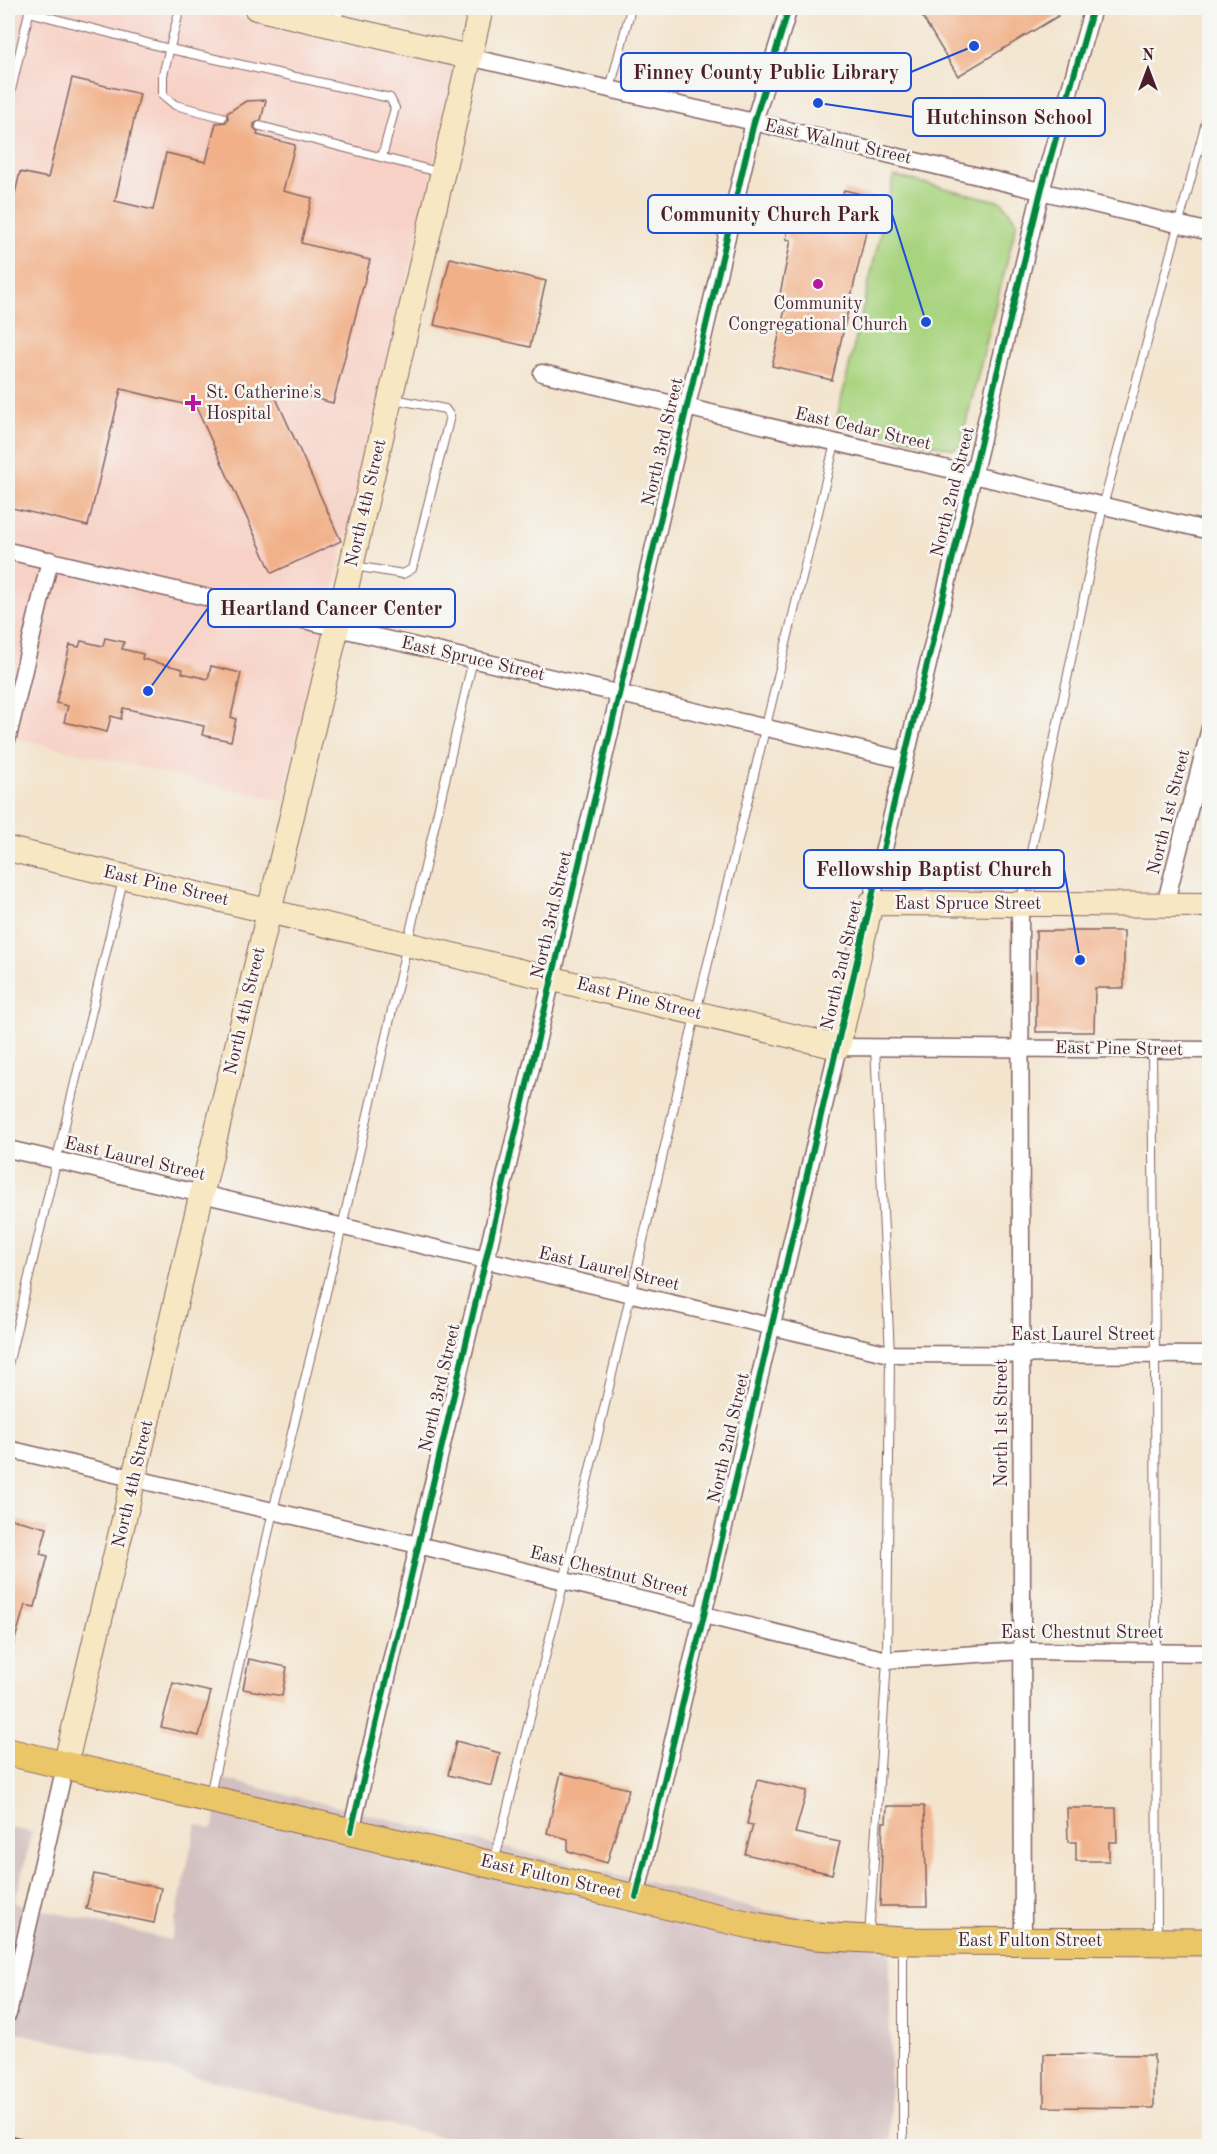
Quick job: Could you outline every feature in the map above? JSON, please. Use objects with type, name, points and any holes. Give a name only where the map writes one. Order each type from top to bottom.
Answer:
[{"type":"main road","name":"East Walnut Street","points":[[256,8],[338,17],[469,57]]},
{"type":"main road","name":"North 4th Street","points":[[65,1766],[337,627],[481,8]]},
{"type":"main road","name":"East Pine Street","points":[[8,849],[838,1047]]},
{"type":"main road","name":"East Spruce Street","points":[[871,903],[1209,905]]},
{"type":"main road","name":"North 2nd Street","points":[[838,1047],[871,903]]},
{"type":"main road","name":"East Fulton Street","points":[[8,1752],[755,1926],[815,1936],[903,1941],[1209,1942]]},
{"type":"street","name":"North 3rd Street","points":[[351,1831],[754,122],[789,8]]},
{"type":"street","name":"North 2nd Street","points":[[871,903],[1041,191],[1093,8]]},
{"type":"street","name":"East Walnut Street","points":[[469,57],[754,122],[1209,232]]},
{"type":"street","name":"East Cedar Street","points":[[542,373],[1209,531]]},
{"type":"street","name":"East Spruce Street","points":[[8,551],[904,760]]},
{"type":"street","points":[[8,737],[50,560]]},
{"type":"street","name":"North 1st Street","points":[[1166,905],[1209,728]]},
{"type":"street","name":"North 1st Street","points":[[1020,904],[1023,1941]]},
{"type":"street","name":"North 2nd Street","points":[[636,1897],[838,1047]]},
{"type":"street","name":"East Pine Street","points":[[838,1047],[1209,1050]]},
{"type":"street","name":"East Laurel Street","points":[[8,1149],[890,1354],[1209,1355]]},
{"type":"street","name":"East Chestnut Street","points":[[8,1449],[418,1545],[887,1660],[1022,1651],[1209,1653]]},
{"type":"street","name":"North 4th Street","points":[[8,2014],[65,1766]]},
{"type":"lane","points":[[180,8],[164,75],[163,95],[175,105],[222,117]]},
{"type":"lane","points":[[610,89],[631,8]]},
{"type":"lane","points":[[8,103],[29,10],[170,49],[390,98],[395,108],[382,157]]},
{"type":"lane","points":[[1020,904],[1103,506],[1209,107]]},
{"type":"lane","points":[[260,126],[442,173]]},
{"type":"lane","points":[[351,566],[403,574],[412,569],[450,416],[445,409],[390,398]]},
{"type":"lane","points":[[494,1864],[564,1581],[696,1012],[835,443]]},
{"type":"lane","points":[[210,1799],[273,1511],[342,1227],[473,659]]},
{"type":"lane","points":[[8,1365],[124,876]]},
{"type":"lane","points":[[868,1938],[887,1660],[890,1354],[875,1047]]},
{"type":"lane","points":[[1152,1050],[1157,1941]]},
{"type":"lane","points":[[903,1941],[903,2146]]},
{"type":"shaded area","name":"St. Catherine's Hospital","points":[[8,8],[197,8],[457,69],[283,801],[8,736]]},
{"type":"shaded area","points":[[224,1779],[757,1909],[817,1918],[890,1923],[890,2146],[478,2146],[8,2030],[8,1827],[32,1832],[15,1903],[171,1940],[196,1825],[212,1829]]},
{"type":"green space","points":[[894,176],[1002,202],[1017,222],[960,446],[953,449],[836,422]]},
{"type":"building","points":[[917,8],[1052,8],[1058,16],[958,76]]},
{"type":"building","points":[[72,78],[140,94],[115,201],[153,210],[166,153],[206,162],[216,123],[226,122],[227,113],[246,101],[266,100],[261,120],[254,124],[257,135],[295,145],[283,191],[312,198],[301,243],[370,260],[333,403],[271,387],[341,541],[272,573],[196,407],[121,389],[88,526],[8,507],[8,224],[20,172],[48,178]]},
{"type":"building","name":"Community Congregational Church","points":[[844,190],[874,197],[832,380],[772,366],[787,301],[779,299],[791,240],[786,239],[791,217],[820,223],[823,210],[839,214]]},
{"type":"building","points":[[450,258],[546,281],[530,347],[434,325]]},
{"type":"building","points":[[105,638],[124,642],[122,649],[143,654],[142,659],[183,669],[182,673],[208,679],[211,666],[241,673],[231,717],[236,719],[231,741],[202,735],[204,726],[123,708],[121,719],[111,716],[107,732],[64,722],[68,706],[56,703],[70,645],[79,647],[81,641],[103,646]]},
{"type":"building","points":[[1036,931],[1124,931],[1124,988],[1095,988],[1094,1032],[1036,1032]]},
{"type":"building","points":[[8,1518],[47,1528],[40,1554],[48,1556],[35,1607],[25,1605],[11,1653],[8,1653]]},
{"type":"building","points":[[249,1659],[287,1667],[282,1696],[243,1689]]},
{"type":"building","points":[[173,1683],[211,1692],[199,1736],[161,1727]]},
{"type":"building","points":[[456,1741],[500,1753],[492,1786],[448,1775]]},
{"type":"building","points":[[561,1773],[629,1789],[607,1863],[568,1851],[568,1839],[547,1833]]},
{"type":"building","points":[[757,1780],[807,1791],[795,1833],[840,1842],[832,1874],[745,1854],[753,1825],[747,1824]]},
{"type":"building","points":[[887,1806],[924,1806],[927,1906],[880,1906],[883,1822],[886,1822]]},
{"type":"building","points":[[1067,1808],[1116,1808],[1117,1842],[1109,1842],[1109,1861],[1076,1861],[1076,1842],[1068,1842]]},
{"type":"building","points":[[94,1874],[161,1888],[154,1923],[86,1909]]},
{"type":"building","points":[[1044,2054],[1154,2055],[1154,2108],[1044,2107]]},
{"type":"railway","points":[[8,2138],[43,2146]]},
{"type":"cycle path","points":[[351,1831],[754,122],[789,8]]},
{"type":"cycle path","points":[[636,1897],[904,760],[1041,191],[1093,8]]},
{"type":"place","name":"Finney County Public Library","points":[[974,46]]},
{"type":"place","name":"Hutchinson School","points":[[818,103]]},
{"type":"place","name":"Community Congregational Church","points":[[818,284]]},
{"type":"place","name":"Community Church Park","points":[[926,322]]},
{"type":"place","name":"St. Catherine's Hospital","points":[[193,403]]},
{"type":"place","name":"Heartland Cancer Center","points":[[148,691]]},
{"type":"place","name":"Fellowship Baptist Church","points":[[1080,960]]}]
